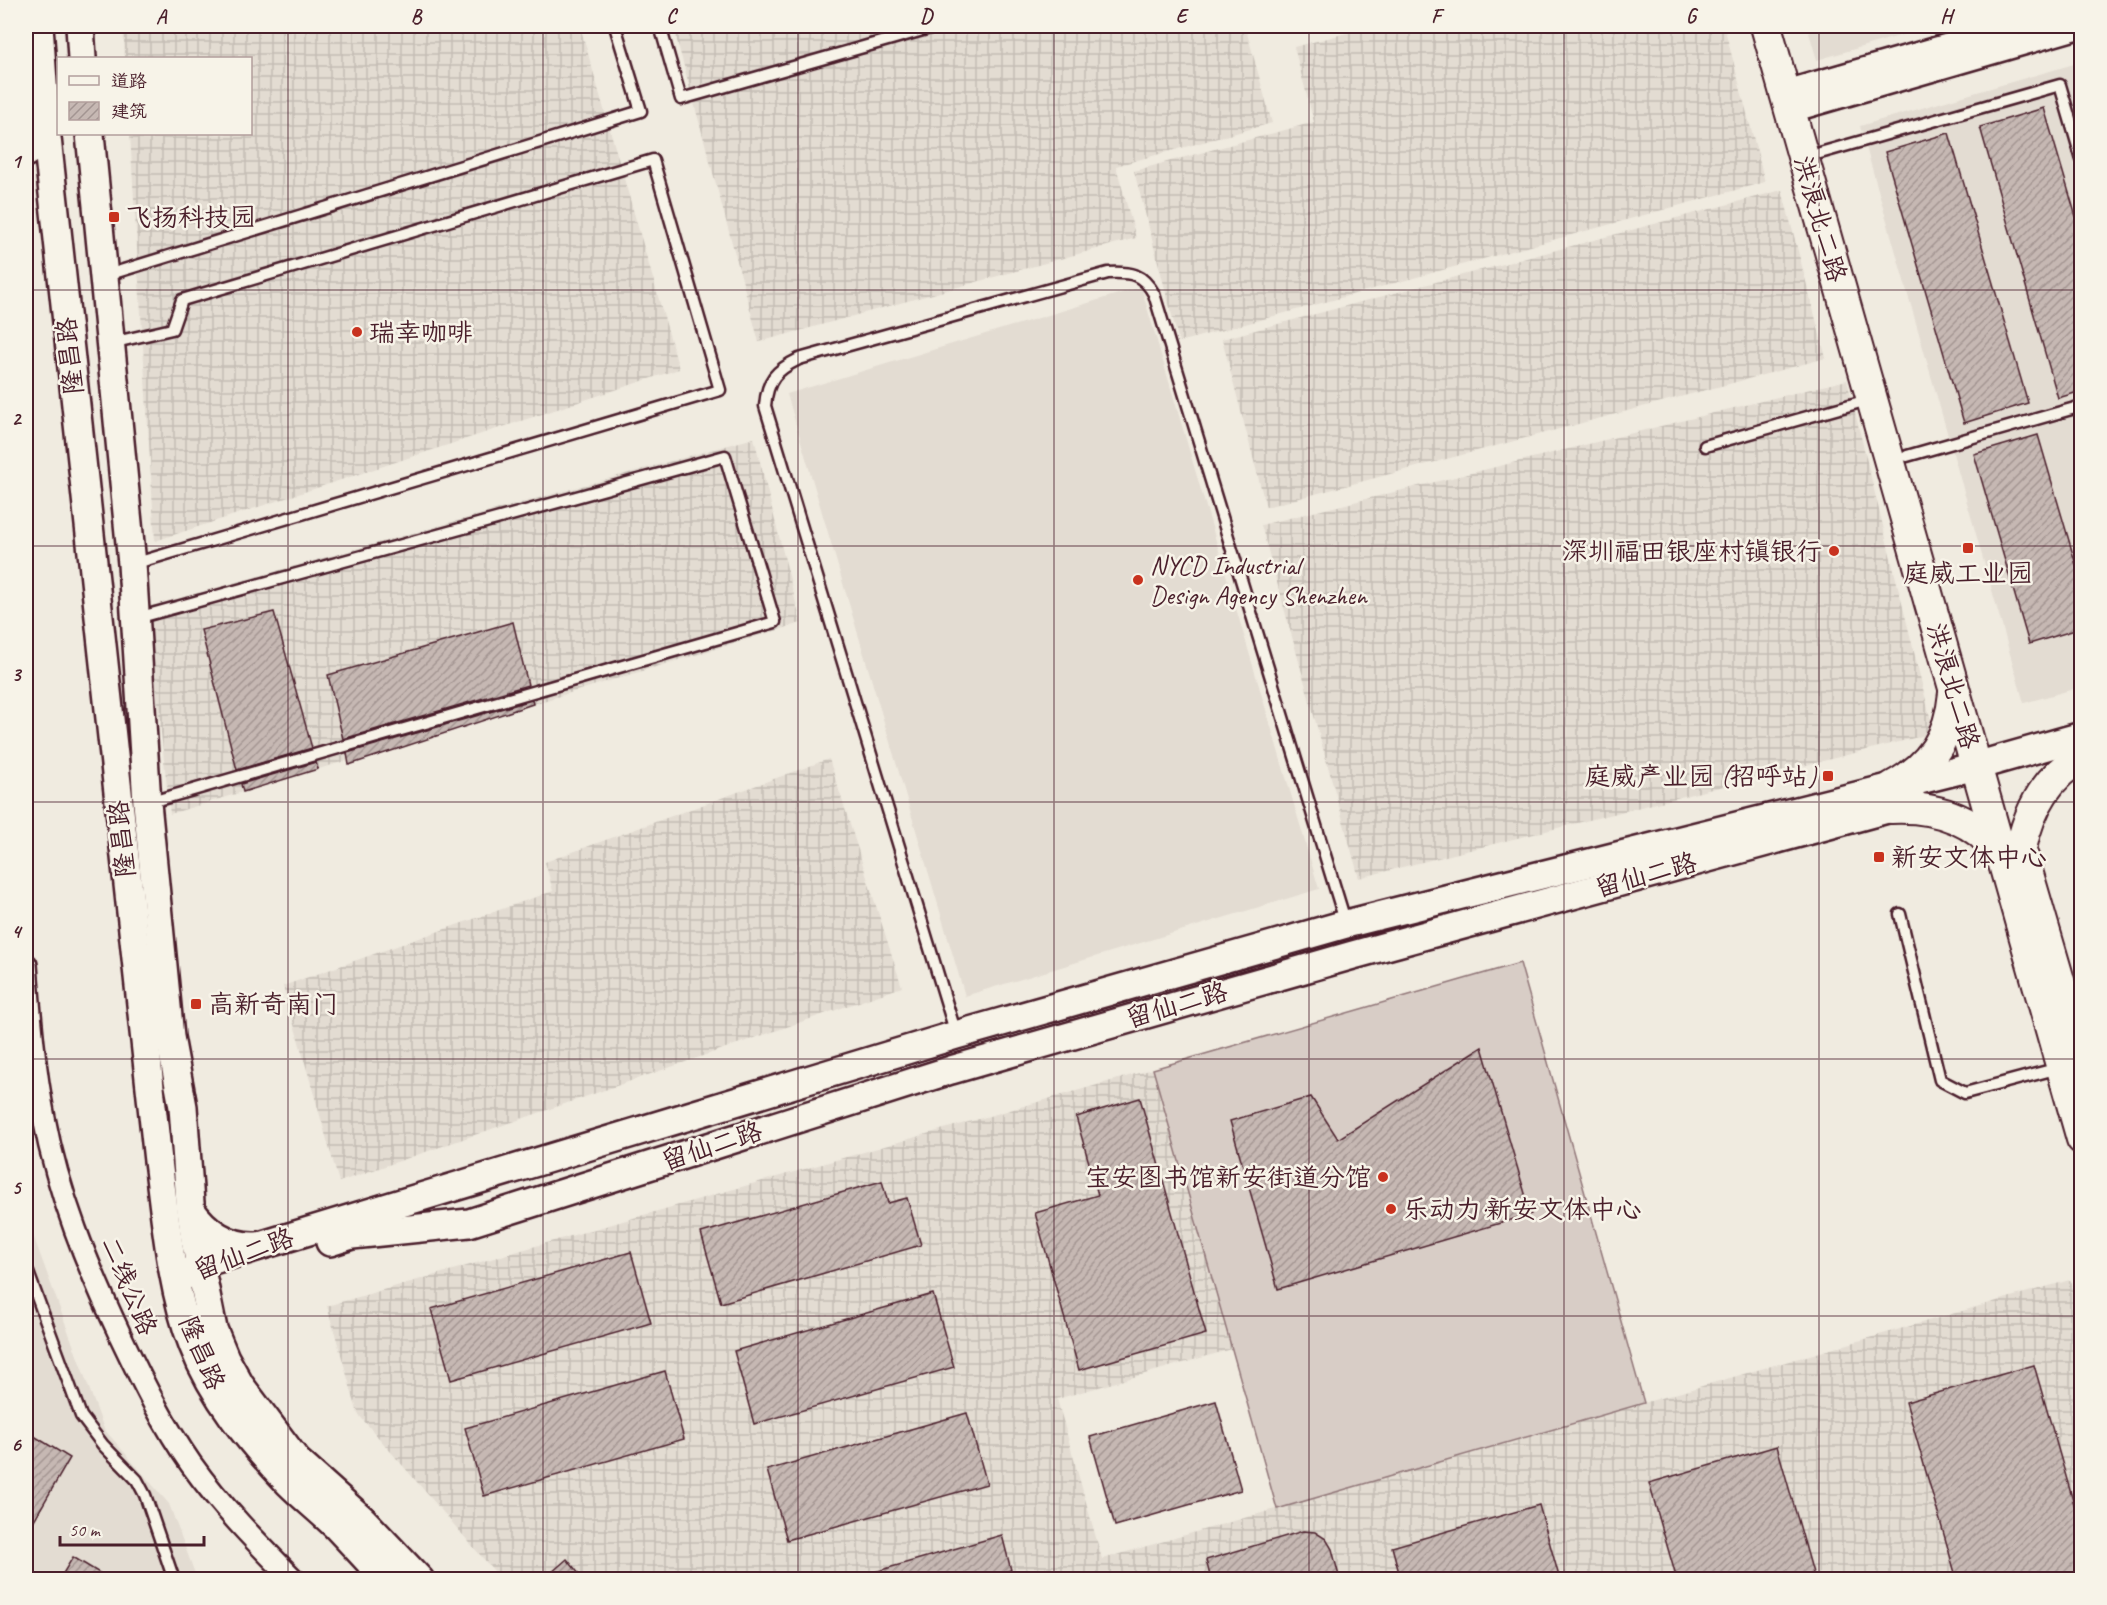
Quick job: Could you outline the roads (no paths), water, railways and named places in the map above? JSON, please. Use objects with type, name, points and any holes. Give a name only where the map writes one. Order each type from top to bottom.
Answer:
[{"type":"main road","name":"洪浪北二路","points":[[1766,26],[1820,153],[1907,456],[1988,772],[2071,1064],[2082,1139]]},
{"type":"main road","name":"洪浪北二路","points":[[1783,26],[1798,99],[1872,399],[1954,690],[1988,772]]},
{"type":"main road","points":[[1954,690],[1952,712],[1936,748],[1926,763],[1891,798],[1914,807],[1954,817],[2011,851],[2043,791],[2058,774],[2082,756]]},
{"type":"street","name":"隆昌路","points":[[39,26],[47,138],[158,1161],[176,1282],[193,1344],[207,1377],[225,1406],[259,1450],[290,1484],[335,1525],[386,1580]]},
{"type":"street","points":[[80,26],[82,57]]},
{"type":"street","points":[[1798,99],[2013,26]]},
{"type":"street","points":[[1798,99],[2082,27]]},
{"type":"street","name":"隆昌路","points":[[90,135],[137,618],[147,803],[170,1037],[183,1107],[191,1210],[213,1329],[240,1385],[297,1461],[363,1521],[420,1580]]},
{"type":"street","points":[[26,156],[47,138]]},
{"type":"street","name":"留仙二路","points":[[1988,772],[2082,736]]},
{"type":"street","name":"留仙二路","points":[[176,1282],[351,1235],[455,1224],[480,1219],[951,1070],[1891,798],[1988,772],[2082,756]]},
{"type":"street","name":"留仙二路","points":[[202,1274],[263,1245],[956,1035],[1346,924],[1891,798]]},
{"type":"street","name":"二线公路","points":[[26,965],[33,1045],[44,1120],[75,1229],[95,1282],[146,1390],[191,1464],[249,1534],[294,1580]]},
{"type":"street","points":[[448,1189],[455,1224]]},
{"type":"street","points":[[191,1210],[204,1227],[223,1239],[236,1244],[263,1245]]},
{"type":"lane","points":[[104,276],[641,111],[615,26]]},
{"type":"lane","points":[[660,26],[681,99],[937,26]]},
{"type":"lane","points":[[1820,153],[2060,85],[2082,160]]},
{"type":"lane","points":[[110,344],[172,329],[182,300],[653,160],[720,390],[132,564]]},
{"type":"lane","points":[[956,1035],[765,406],[766,391],[774,377],[783,367],[810,356],[1108,273],[1124,272],[1137,275],[1147,282],[1154,294],[1346,924]]},
{"type":"lane","points":[[1705,446],[1872,399]]},
{"type":"lane","points":[[1907,456],[2082,406]]},
{"type":"lane","points":[[137,618],[725,456],[775,622],[147,803]]},
{"type":"lane","points":[[1899,914],[1940,1080],[1965,1093],[2071,1064]]},
{"type":"lane","points":[[26,1267],[81,1416],[103,1445],[137,1480],[146,1495],[174,1580]]},
{"type":"place","name":"飞扬科技园","points":[[114,217]]},
{"type":"place","name":"瑞幸咖啡","points":[[357,332]]},
{"type":"place","name":"庭威工业园","points":[[1968,548]]},
{"type":"place","name":"深圳福田银座村镇银行","points":[[1834,551]]},
{"type":"place","name":"NYCD Industrial Design Agency Shenzhen","points":[[1138,580]]},
{"type":"place","name":"庭威产业园 (招呼站)","points":[[1828,776]]},
{"type":"place","name":"新安文体中心","points":[[1879,857]]},
{"type":"place","name":"高新奇南门","points":[[196,1004]]},
{"type":"place","name":"宝安图书馆新安街道分馆","points":[[1383,1177]]},
{"type":"place","name":"乐动力·新安文体中心","points":[[1391,1209]]}]
